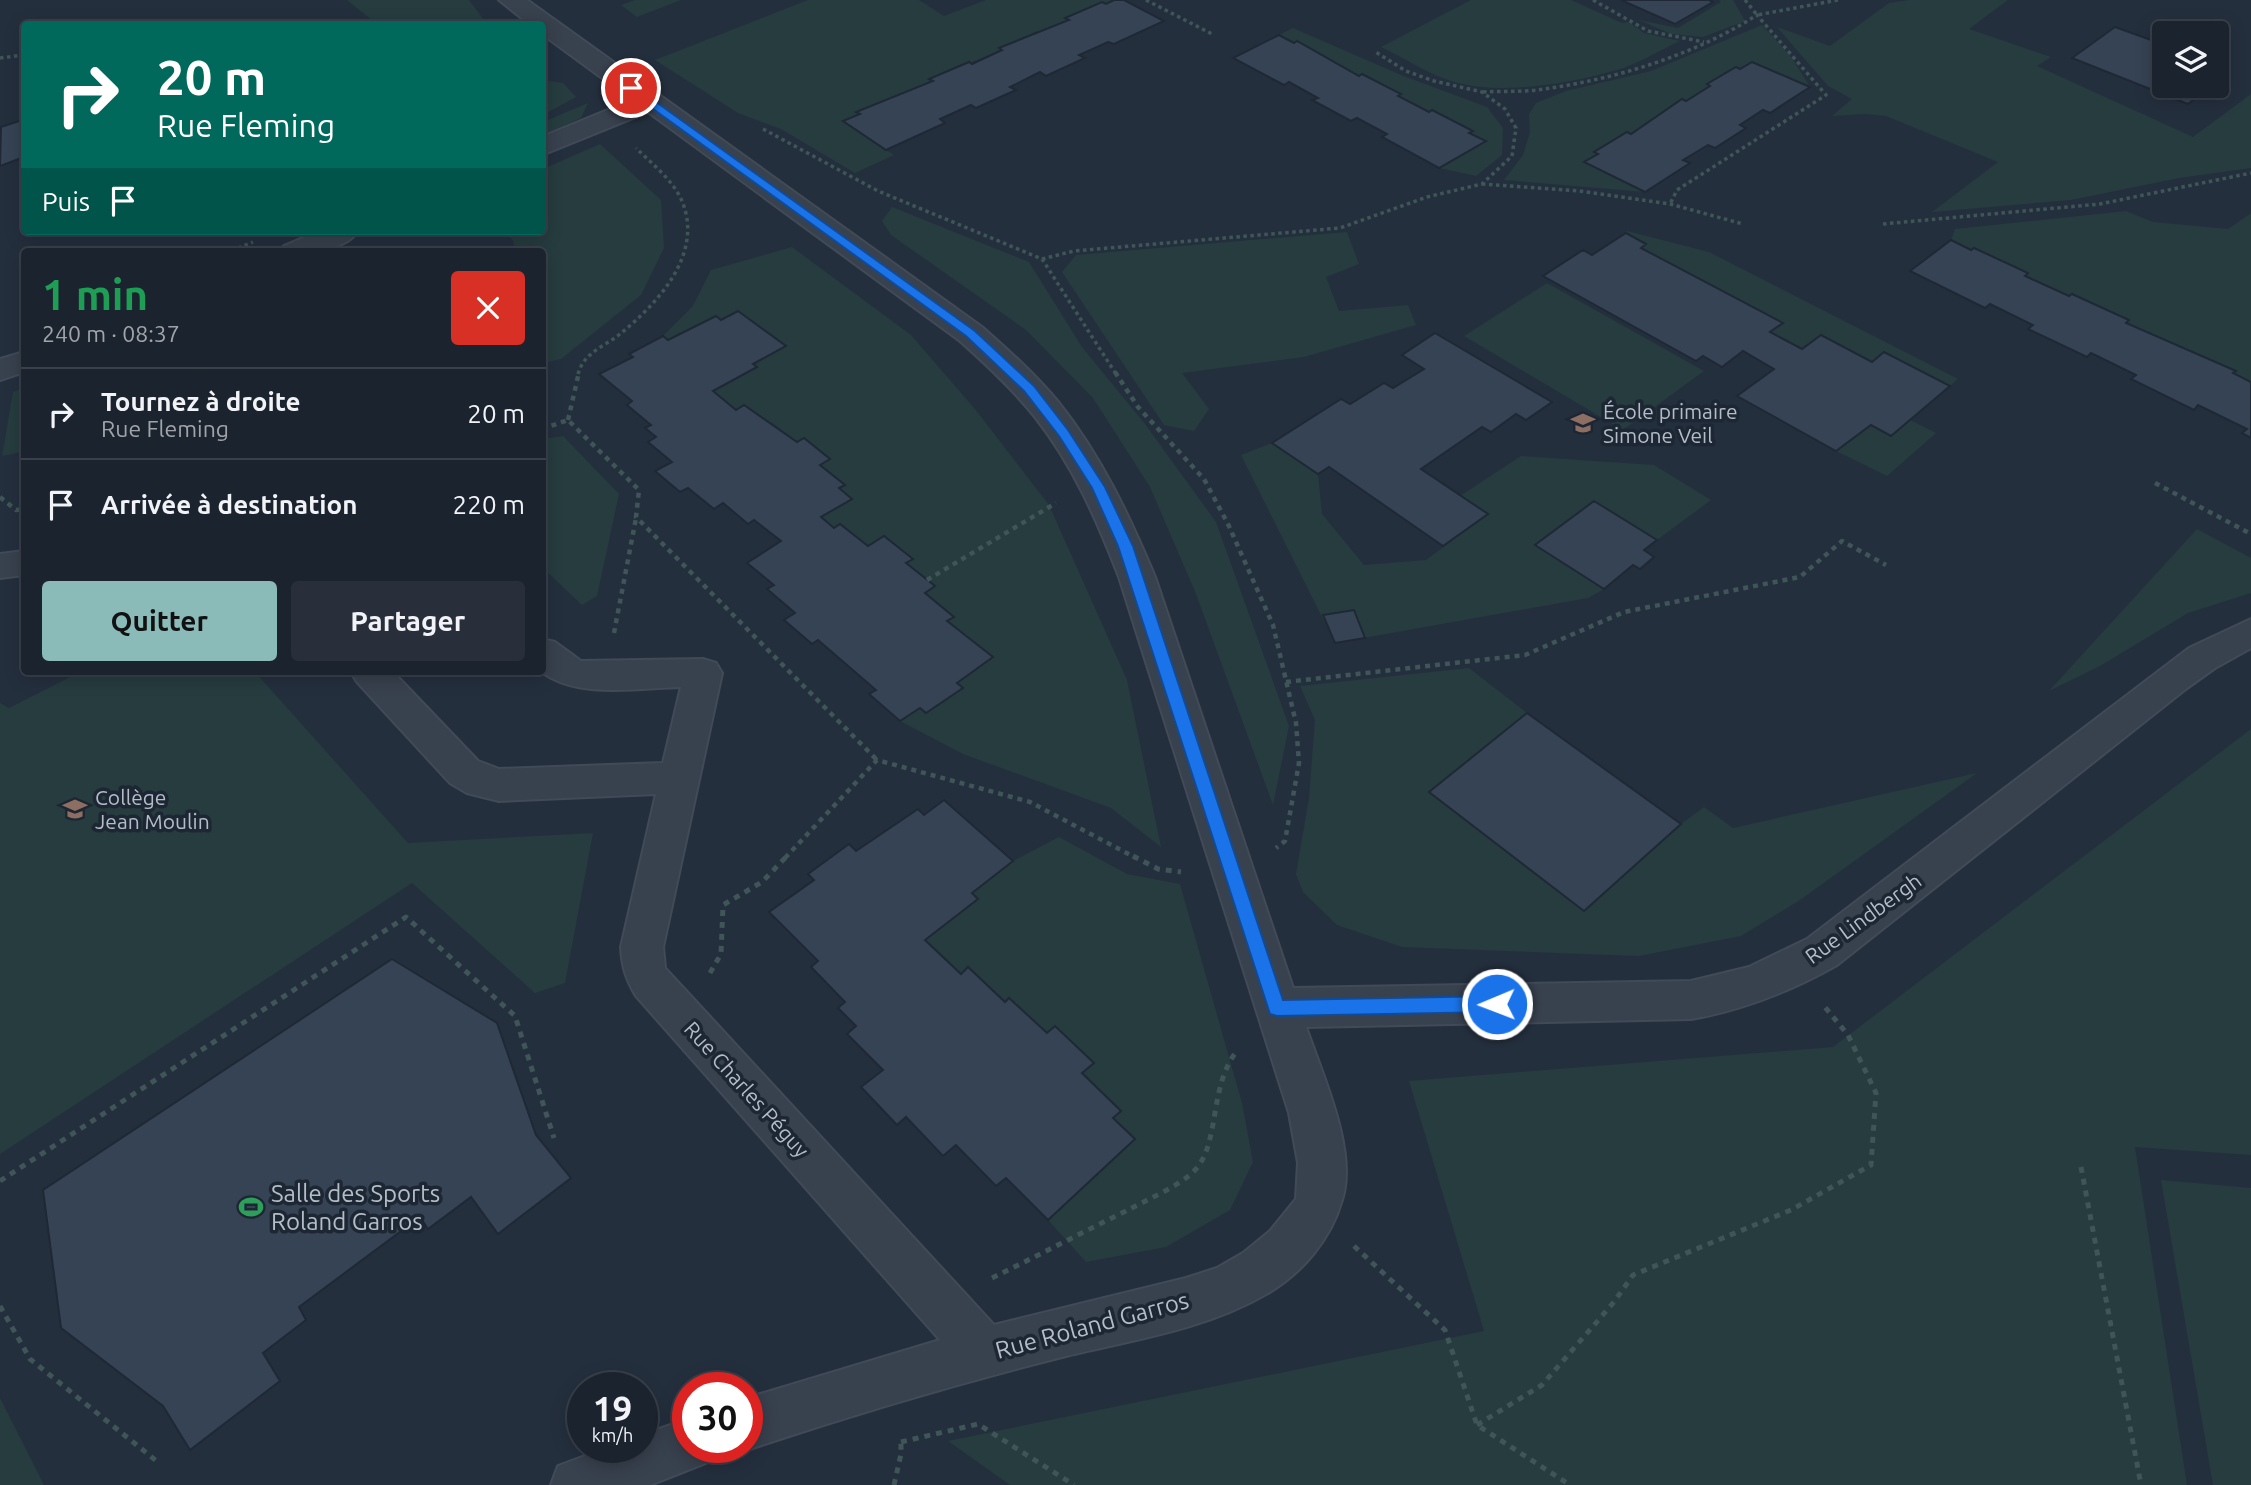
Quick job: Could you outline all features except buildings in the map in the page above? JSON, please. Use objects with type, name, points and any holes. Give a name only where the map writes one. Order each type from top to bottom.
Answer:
[{"type":"street","name":"Rue Roland Garros","points":[[511,0],[540,21]]},
{"type":"street","name":"Rue Roland Garros","points":[[546,26],[971,334],[1029,388],[1063,433],[1094,480],[1113,517],[1137,577],[1312,1113],[1320,1152],[1322,1185],[1315,1210],[1300,1232],[1278,1256],[1250,1277],[1192,1299],[985,1353],[763,1419]]},
{"type":"street","points":[[546,145],[650,102]]},
{"type":"street","points":[[304,248],[334,235]]},
{"type":"street","points":[[0,370],[21,363]]},
{"type":"street","points":[[0,566],[21,563]]},
{"type":"street","name":"Rue Lindbergh","points":[[1277,1008],[1690,1000],[1728,995],[1793,969],[1822,952],[2174,678],[2202,658],[2251,632]]},
{"type":"street","name":"Rue Charles Péguy","points":[[546,655],[568,672],[702,673],[642,947],[644,971],[985,1353]]},
{"type":"street","points":[[372,675],[464,772],[481,782],[499,785],[681,778]]},
{"type":"street","points":[[577,1485],[672,1451]]},
{"type":"path","points":[[1146,0],[1212,34]]},
{"type":"path","points":[[1593,0],[1648,31],[1705,42]]},
{"type":"path","points":[[1670,204],[1676,190],[1826,95],[1745,0]]},
{"type":"path","points":[[1374,51],[1406,71],[1434,81],[1482,92],[1538,90],[1601,77],[1664,59],[1705,42],[1757,15],[1838,0]]},
{"type":"path","points":[[0,58],[21,55]]},
{"type":"path","points":[[1482,92],[1505,109],[1516,128],[1512,156],[1482,184]]},
{"type":"path","points":[[568,420],[582,362],[639,317],[662,292],[682,262],[686,248],[687,227],[682,201],[668,181],[636,148],[617,115]]},
{"type":"path","points":[[636,517],[877,760],[1030,802],[1158,869],[1234,880],[1285,841],[1299,763],[1296,723],[1273,625],[1228,524],[1204,479],[1138,407],[1042,259],[888,196],[780,136],[756,127]]},
{"type":"path","points":[[1884,224],[2101,204],[2251,173]]},
{"type":"path","points":[[1042,259],[1074,251],[1340,228],[1427,197],[1482,184],[1579,191],[1670,204],[1743,224]]},
{"type":"path","points":[[546,428],[568,420]]},
{"type":"path","points":[[568,420],[639,490],[607,674]]},
{"type":"path","points":[[928,580],[1094,480]]},
{"type":"path","points":[[2155,483],[2251,534]]},
{"type":"path","points":[[0,497],[16,510],[21,509]]},
{"type":"path","points":[[1286,682],[1525,655],[1623,612],[1800,577],[1842,541],[1886,565]]},
{"type":"path","points":[[671,1004],[708,976],[721,954],[723,905],[762,881],[877,760]]},
{"type":"path","points":[[0,1181],[406,917],[515,1016],[554,1138]]},
{"type":"path","points":[[1477,1426],[1542,1385],[1614,1302],[1633,1275],[1791,1210],[1871,1165],[1876,1093],[1848,1035],[1793,969]]},
{"type":"path","points":[[943,1306],[1041,1252],[1159,1194],[1196,1170],[1209,1141],[1214,1104],[1226,1064],[1277,1008]]},
{"type":"path","points":[[2081,1167],[2141,1485]]},
{"type":"path","points":[[1315,1210],[1445,1330],[1477,1426],[1570,1485]]},
{"type":"path","points":[[0,1306],[30,1359],[159,1463]]},
{"type":"path","points":[[901,1442],[978,1424],[1074,1485]]},
{"type":"green space","points":[[347,0],[469,0],[485,21],[373,21]]},
{"type":"green space","points":[[635,0],[681,0],[637,17],[621,5]]},
{"type":"green space","points":[[808,0],[919,0],[944,16],[986,0],[1114,0],[1066,18],[1069,20],[1041,33],[1037,31],[1000,48],[1002,50],[857,112],[860,114],[843,122],[894,155],[855,173],[781,129],[738,113],[655,60]]},
{"type":"green space","points":[[1471,0],[1571,0],[1622,23],[1629,22],[1644,33],[1680,41],[1617,70],[1559,83],[1517,88],[1476,86],[1448,80],[1381,47]]},
{"type":"green space","points":[[1719,0],[1733,0],[1745,21],[1703,37],[1671,34],[1639,20],[1678,28],[1721,2]]},
{"type":"green space","points":[[1909,0],[2008,0],[1969,29],[2051,57],[2037,66],[2193,137],[2251,94],[2251,168],[2179,178],[2071,200],[1932,212],[1998,162],[1886,116],[1832,116],[1852,99],[1828,86],[1777,27],[1830,46],[1889,3]]},
{"type":"green space","points":[[1762,25],[1792,58],[1810,87],[1752,62],[1740,69],[1736,67],[1631,134],[1626,132],[1595,151],[1598,154],[1585,161],[1645,192],[1504,180],[1523,155],[1530,132],[1529,114],[1536,103],[1566,91],[1651,71]]},
{"type":"green space","points":[[1293,28],[1401,75],[1487,107],[1503,128],[1502,155],[1476,176],[1439,168],[1485,141],[1433,110],[1429,112],[1398,96],[1400,94],[1359,76],[1297,41],[1294,43],[1279,35]]},
{"type":"green space","points":[[546,80],[563,83],[576,97],[546,113]]},
{"type":"green space","points":[[588,103],[581,118],[546,135],[546,121]]},
{"type":"green space","points":[[600,144],[661,200],[664,248],[641,295],[561,359],[546,362],[546,248],[515,248],[508,235],[546,235],[546,168]]},
{"type":"green space","points":[[892,207],[1029,262],[1082,347],[1145,424],[1216,522],[1289,726],[1273,805],[1196,594],[1150,487],[1093,398],[1026,330],[891,235],[882,221]]},
{"type":"green space","points":[[2126,211],[2153,222],[2228,229],[2251,213],[2251,382],[2233,373],[2235,370],[2126,323],[2128,320],[2072,294],[2069,296],[2025,276],[2027,273],[1975,248],[1971,250],[1951,240],[1955,229]]},
{"type":"green space","points":[[1627,231],[1709,252],[1958,379],[1950,386],[1884,352],[1872,362],[1821,336],[1802,349],[1770,332],[1782,322],[1641,248],[1646,244],[1626,233]]},
{"type":"green space","points":[[1347,232],[1359,264],[1326,277],[1339,311],[1408,305],[1416,325],[1304,357],[1182,373],[1209,409],[1194,431],[1164,425],[1062,272],[1076,255]]},
{"type":"green space","points":[[792,247],[911,335],[975,409],[1049,505],[1127,680],[1161,847],[1111,808],[963,754],[900,721],[920,708],[927,713],[963,688],[957,683],[947,621],[954,616],[925,593],[935,586],[906,563],[912,559],[884,536],[868,546],[834,528],[821,517],[852,499],[839,488],[845,484],[820,465],[830,458],[804,439],[797,442],[772,423],[769,425],[736,410],[713,391],[757,367],[753,364],[785,346],[738,311],[721,320],[716,316],[668,340],[663,336],[693,306],[711,270]]},
{"type":"green space","points":[[1547,283],[1704,371],[1623,430],[1464,336]]},
{"type":"green space","points":[[21,389],[21,452],[2,456],[13,392]]},
{"type":"green space","points":[[1910,420],[1936,433],[1887,476],[1836,451],[1871,425],[1891,436]]},
{"type":"green space","points":[[563,436],[619,494],[597,596],[582,605],[546,571],[546,439]]},
{"type":"green space","points":[[1272,443],[1318,474],[1322,514],[1364,565],[1426,560],[1488,514],[1460,496],[1521,456],[1654,465],[1711,500],[1657,540],[1594,501],[1536,544],[1604,589],[1588,598],[1335,643],[1241,455]]},
{"type":"green space","points":[[2197,529],[2251,558],[2251,593],[2188,613],[2100,666],[2049,691]]},
{"type":"green space","points":[[1469,668],[1527,713],[1429,792],[1588,908],[1681,824],[1704,807],[1733,828],[1977,773],[1800,900],[1741,936],[1639,956],[1402,947],[1337,925],[1303,892],[1296,874],[1309,798],[1315,720],[1300,686]]},
{"type":"green space","points":[[74,675],[258,675],[408,843],[593,833],[565,983],[535,993],[412,883],[0,1154],[0,703],[9,708]]},
{"type":"green space","points":[[2251,729],[2251,1155],[2135,1147],[2187,1485],[1010,1485],[948,1441],[1484,1331],[1409,1081],[1833,1047]]},
{"type":"green space","points":[[1059,837],[1127,874],[1180,884],[1242,1103],[1253,1162],[1230,1210],[1166,1247],[1086,1262],[1048,1220],[1135,1139],[1113,1118],[1121,1110],[1082,1073],[1093,1062],[1055,1027],[1047,1033],[1009,998],[1005,1002],[969,968],[961,974],[925,940],[978,899],[972,893],[1013,861]]},
{"type":"green space","points":[[2161,1180],[2251,1188],[2251,1485],[2213,1485]]},
{"type":"green space","points":[[0,1398],[44,1485],[0,1485]]},
{"type":"place","name":"École primaire Simone Veil","points":[[1583,423]]},
{"type":"place","name":"Collège Jean Moulin","points":[[75,809]]},
{"type":"place","name":"Salle des Sports Roland Garros","points":[[251,1207]]},
{"type":"route","points":[[631,88],[971,334],[1029,388],[1047,410],[1098,487],[1137,577],[1277,1008],[1497,1004]]}]
